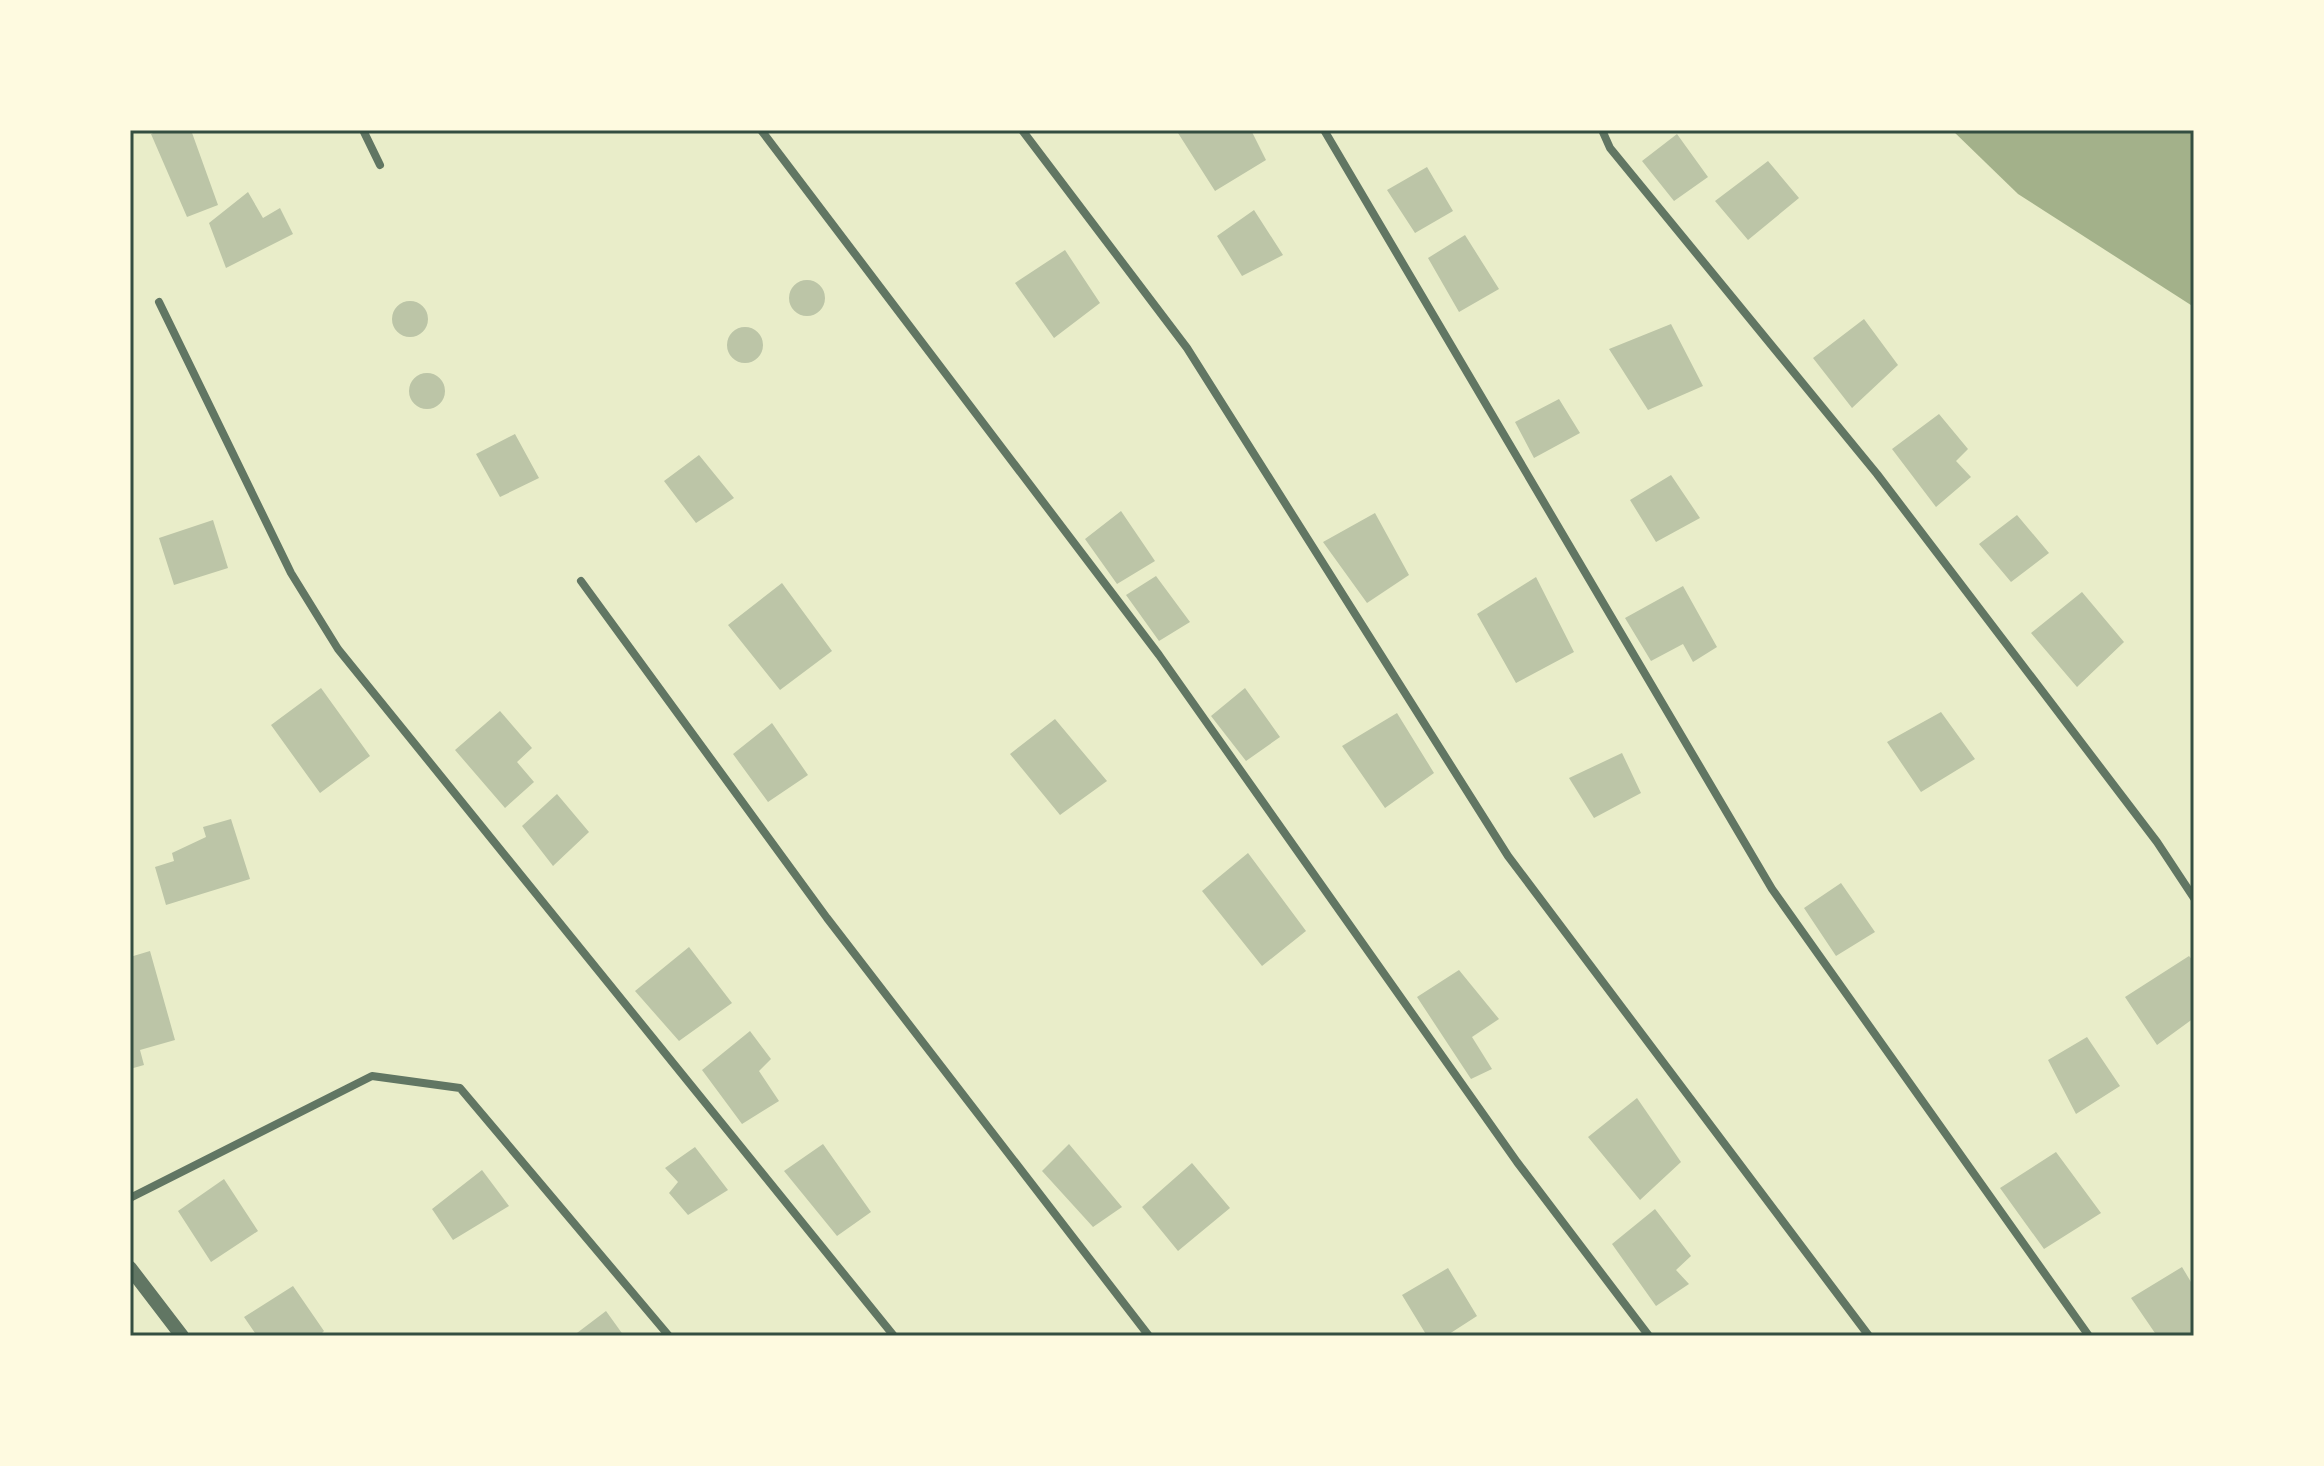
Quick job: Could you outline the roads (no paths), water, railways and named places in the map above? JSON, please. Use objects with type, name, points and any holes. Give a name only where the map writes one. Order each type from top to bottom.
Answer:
[{"type":"street","points":[[363,130],[380,165]]},
{"type":"street","points":[[761,130],[1159,655],[1517,1162],[1649,1336]]},
{"type":"street","points":[[1022,130],[1187,348],[1508,856],[1869,1336]]},
{"type":"street","points":[[1324,130],[1772,889],[2089,1336]]},
{"type":"street","points":[[1602,130],[1610,148],[1877,474],[2157,842],[2194,898]]},
{"type":"street","points":[[159,302],[291,573],[338,649],[894,1336]]},
{"type":"street","points":[[581,581],[827,918],[1149,1336]]},
{"type":"street","points":[[130,1198],[372,1076],[460,1088],[669,1336]]},
{"type":"street","points":[[130,1268],[182,1336]]}]
